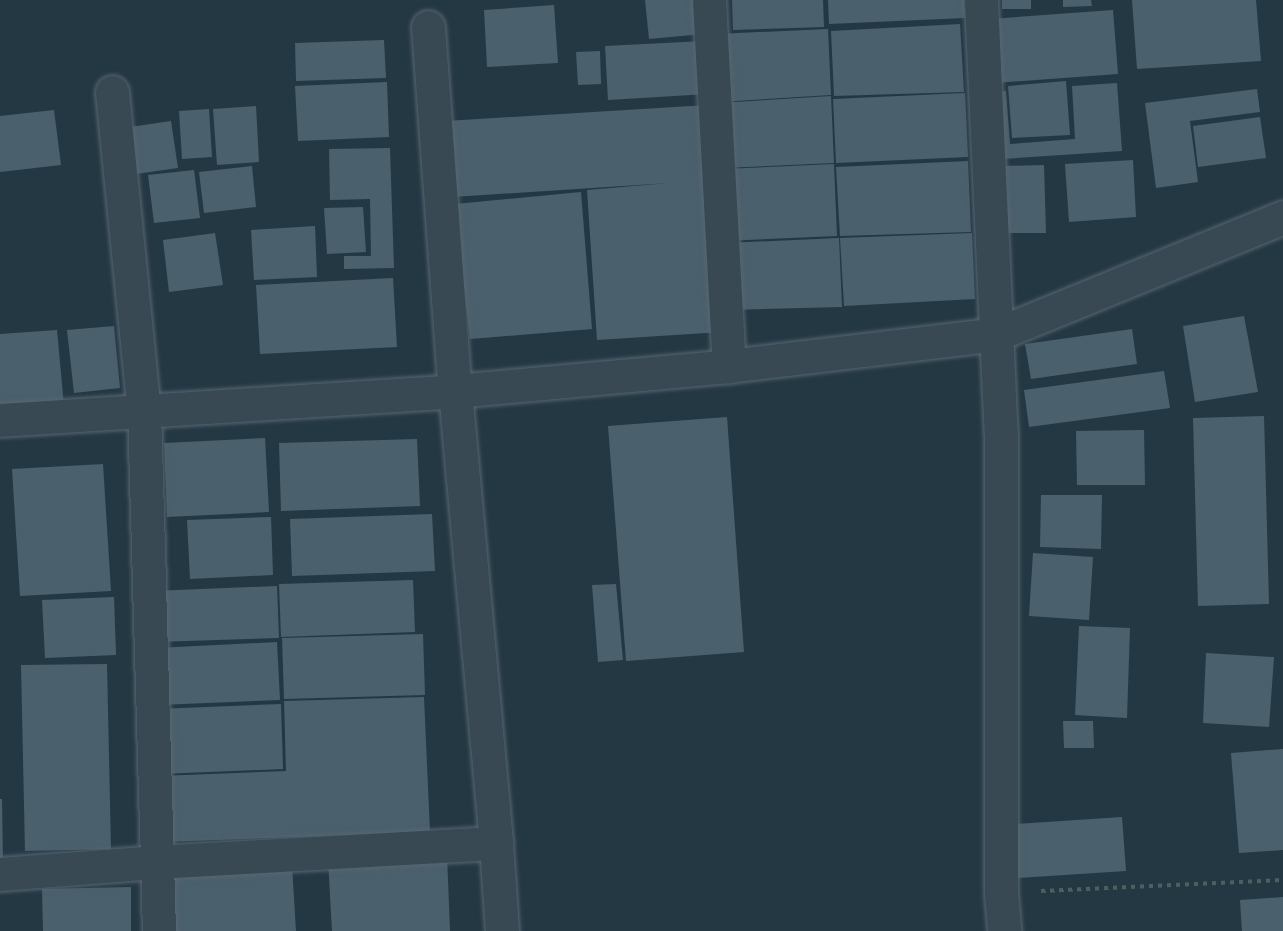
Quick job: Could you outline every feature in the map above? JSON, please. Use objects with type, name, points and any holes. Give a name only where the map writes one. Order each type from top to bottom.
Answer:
[{"type":"street","points":[[709,0],[729,366]]},
{"type":"street","points":[[981,0],[1000,433],[1004,931]]},
{"type":"street","points":[[428,27],[455,391],[502,931]]},
{"type":"street","points":[[112,92],[144,411],[155,862],[159,931]]},
{"type":"street","points":[[0,420],[455,391],[729,366],[997,334],[1283,217]]},
{"type":"street","points":[[0,874],[155,862],[496,843]]},
{"type":"path","points":[[1002,893],[1283,880]]},
{"type":"building","points":[[645,0],[700,0],[703,34],[649,39]]},
{"type":"building","points":[[732,0],[823,0],[824,27],[733,30]]},
{"type":"building","points":[[828,0],[964,0],[965,18],[829,24]]},
{"type":"building","points":[[1002,0],[1031,0],[1031,9],[1002,9]]},
{"type":"building","points":[[1063,0],[1091,0],[1092,6],[1063,7]]},
{"type":"building","points":[[1132,0],[1256,0],[1261,61],[1137,69]]},
{"type":"building","points":[[554,5],[558,63],[487,67],[484,10]]},
{"type":"building","points":[[1113,10],[1118,74],[995,83],[990,19]]},
{"type":"building","points":[[960,24],[964,92],[834,96],[831,31]]},
{"type":"building","points":[[828,29],[831,95],[719,102],[716,34]]},
{"type":"building","points":[[384,40],[386,78],[296,81],[295,43]]},
{"type":"building","points":[[704,41],[708,94],[608,100],[605,46]]},
{"type":"building","points":[[600,51],[601,84],[578,85],[576,52]]},
{"type":"building","points":[[1066,81],[1070,135],[1012,138],[1008,86]]},
{"type":"building","points":[[387,82],[389,137],[298,141],[295,86]]},
{"type":"building","points":[[1117,83],[1122,151],[1002,159],[997,92],[1006,91],[1010,144],[1075,139],[1072,86]]},
{"type":"building","points":[[1257,89],[1260,112],[1190,121],[1198,182],[1156,188],[1145,103]]},
{"type":"building","points":[[965,93],[968,157],[836,163],[833,99]]},
{"type":"building","points":[[831,96],[834,163],[722,168],[719,103]]},
{"type":"building","points":[[707,105],[722,332],[597,340],[587,190],[669,183],[452,197],[446,121]]},
{"type":"building","points":[[256,106],[259,162],[217,165],[213,109]]},
{"type":"building","points":[[209,109],[212,157],[182,159],[179,111]]},
{"type":"building","points":[[54,110],[61,165],[0,172],[0,116]]},
{"type":"building","points":[[1260,117],[1266,158],[1198,167],[1193,126]]},
{"type":"building","points":[[171,121],[178,168],[136,174],[130,127]]},
{"type":"building","points":[[390,148],[394,268],[344,269],[344,256],[371,256],[370,199],[330,200],[329,149]]},
{"type":"building","points":[[1133,160],[1136,217],[1069,222],[1065,164]]},
{"type":"building","points":[[968,161],[971,232],[840,236],[836,167]]},
{"type":"building","points":[[834,164],[837,236],[724,241],[722,169]]},
{"type":"building","points":[[1044,165],[1046,233],[1002,233],[1001,166]]},
{"type":"building","points":[[252,166],[256,207],[204,213],[199,172]]},
{"type":"building","points":[[194,170],[200,218],[154,223],[148,175]]},
{"type":"building","points":[[581,192],[592,329],[470,339],[455,204]]},
{"type":"building","points":[[363,207],[366,252],[327,254],[324,208]]},
{"type":"building","points":[[315,226],[317,277],[254,280],[251,230]]},
{"type":"building","points":[[215,233],[223,285],[169,292],[163,240]]},
{"type":"building","points":[[972,233],[975,299],[844,306],[840,238]]},
{"type":"building","points":[[839,238],[842,307],[729,310],[726,243]]},
{"type":"building","points":[[393,278],[397,347],[260,354],[256,285]]},
{"type":"building","points":[[1244,316],[1258,392],[1195,402],[1183,326]]},
{"type":"building","points":[[114,326],[120,388],[74,393],[67,330]]},
{"type":"building","points":[[1132,329],[1137,364],[1031,379],[1025,344]]},
{"type":"building","points":[[57,330],[64,406],[0,412],[0,334]]},
{"type":"building","points":[[1164,371],[1170,408],[1029,427],[1024,390]]},
{"type":"building","points":[[1264,416],[1269,604],[1198,606],[1193,418]]},
{"type":"building","points":[[727,417],[744,652],[626,661],[608,426]]},
{"type":"building","points":[[1144,430],[1145,485],[1077,485],[1076,431]]},
{"type":"building","points":[[265,438],[269,512],[167,517],[164,443]]},
{"type":"building","points":[[417,439],[420,506],[281,511],[279,443]]},
{"type":"building","points":[[103,464],[111,591],[20,596],[12,469]]},
{"type":"building","points":[[1041,495],[1102,495],[1101,549],[1040,547]]},
{"type":"building","points":[[432,514],[435,571],[292,576],[290,519]]},
{"type":"building","points":[[271,517],[273,575],[190,579],[187,520]]},
{"type":"building","points":[[1033,553],[1093,557],[1089,620],[1029,616]]},
{"type":"building","points":[[413,580],[415,632],[281,637],[279,584]]},
{"type":"building","points":[[616,584],[623,660],[598,662],[592,585]]},
{"type":"building","points":[[277,586],[279,638],[155,642],[153,591]]},
{"type":"building","points":[[114,597],[116,655],[45,658],[42,600]]},
{"type":"building","points":[[1079,626],[1130,628],[1127,718],[1075,715]]},
{"type":"building","points":[[423,634],[425,695],[284,699],[282,638]]},
{"type":"building","points":[[277,642],[280,700],[159,705],[156,648]]},
{"type":"building","points":[[1206,653],[1274,657],[1269,727],[1203,723]]},
{"type":"building","points":[[107,664],[111,849],[25,851],[21,665]]},
{"type":"building","points":[[424,697],[430,832],[162,842],[159,776],[286,771],[284,701]]},
{"type":"building","points":[[281,704],[283,769],[161,774],[157,709]]},
{"type":"building","points":[[1063,721],[1093,721],[1094,748],[1064,748]]},
{"type":"building","points":[[1283,749],[1283,850],[1239,853],[1231,753]]},
{"type":"building","points":[[0,799],[2,799],[3,862],[0,862]]},
{"type":"building","points":[[1122,817],[1126,871],[1018,878],[1015,824]]},
{"type":"building","points":[[447,855],[450,931],[332,931],[328,860]]},
{"type":"building","points":[[292,865],[296,931],[170,931],[167,872]]},
{"type":"building","points":[[131,887],[131,931],[43,931],[42,889]]},
{"type":"building","points":[[1283,897],[1283,931],[1242,931],[1240,900]]}]
